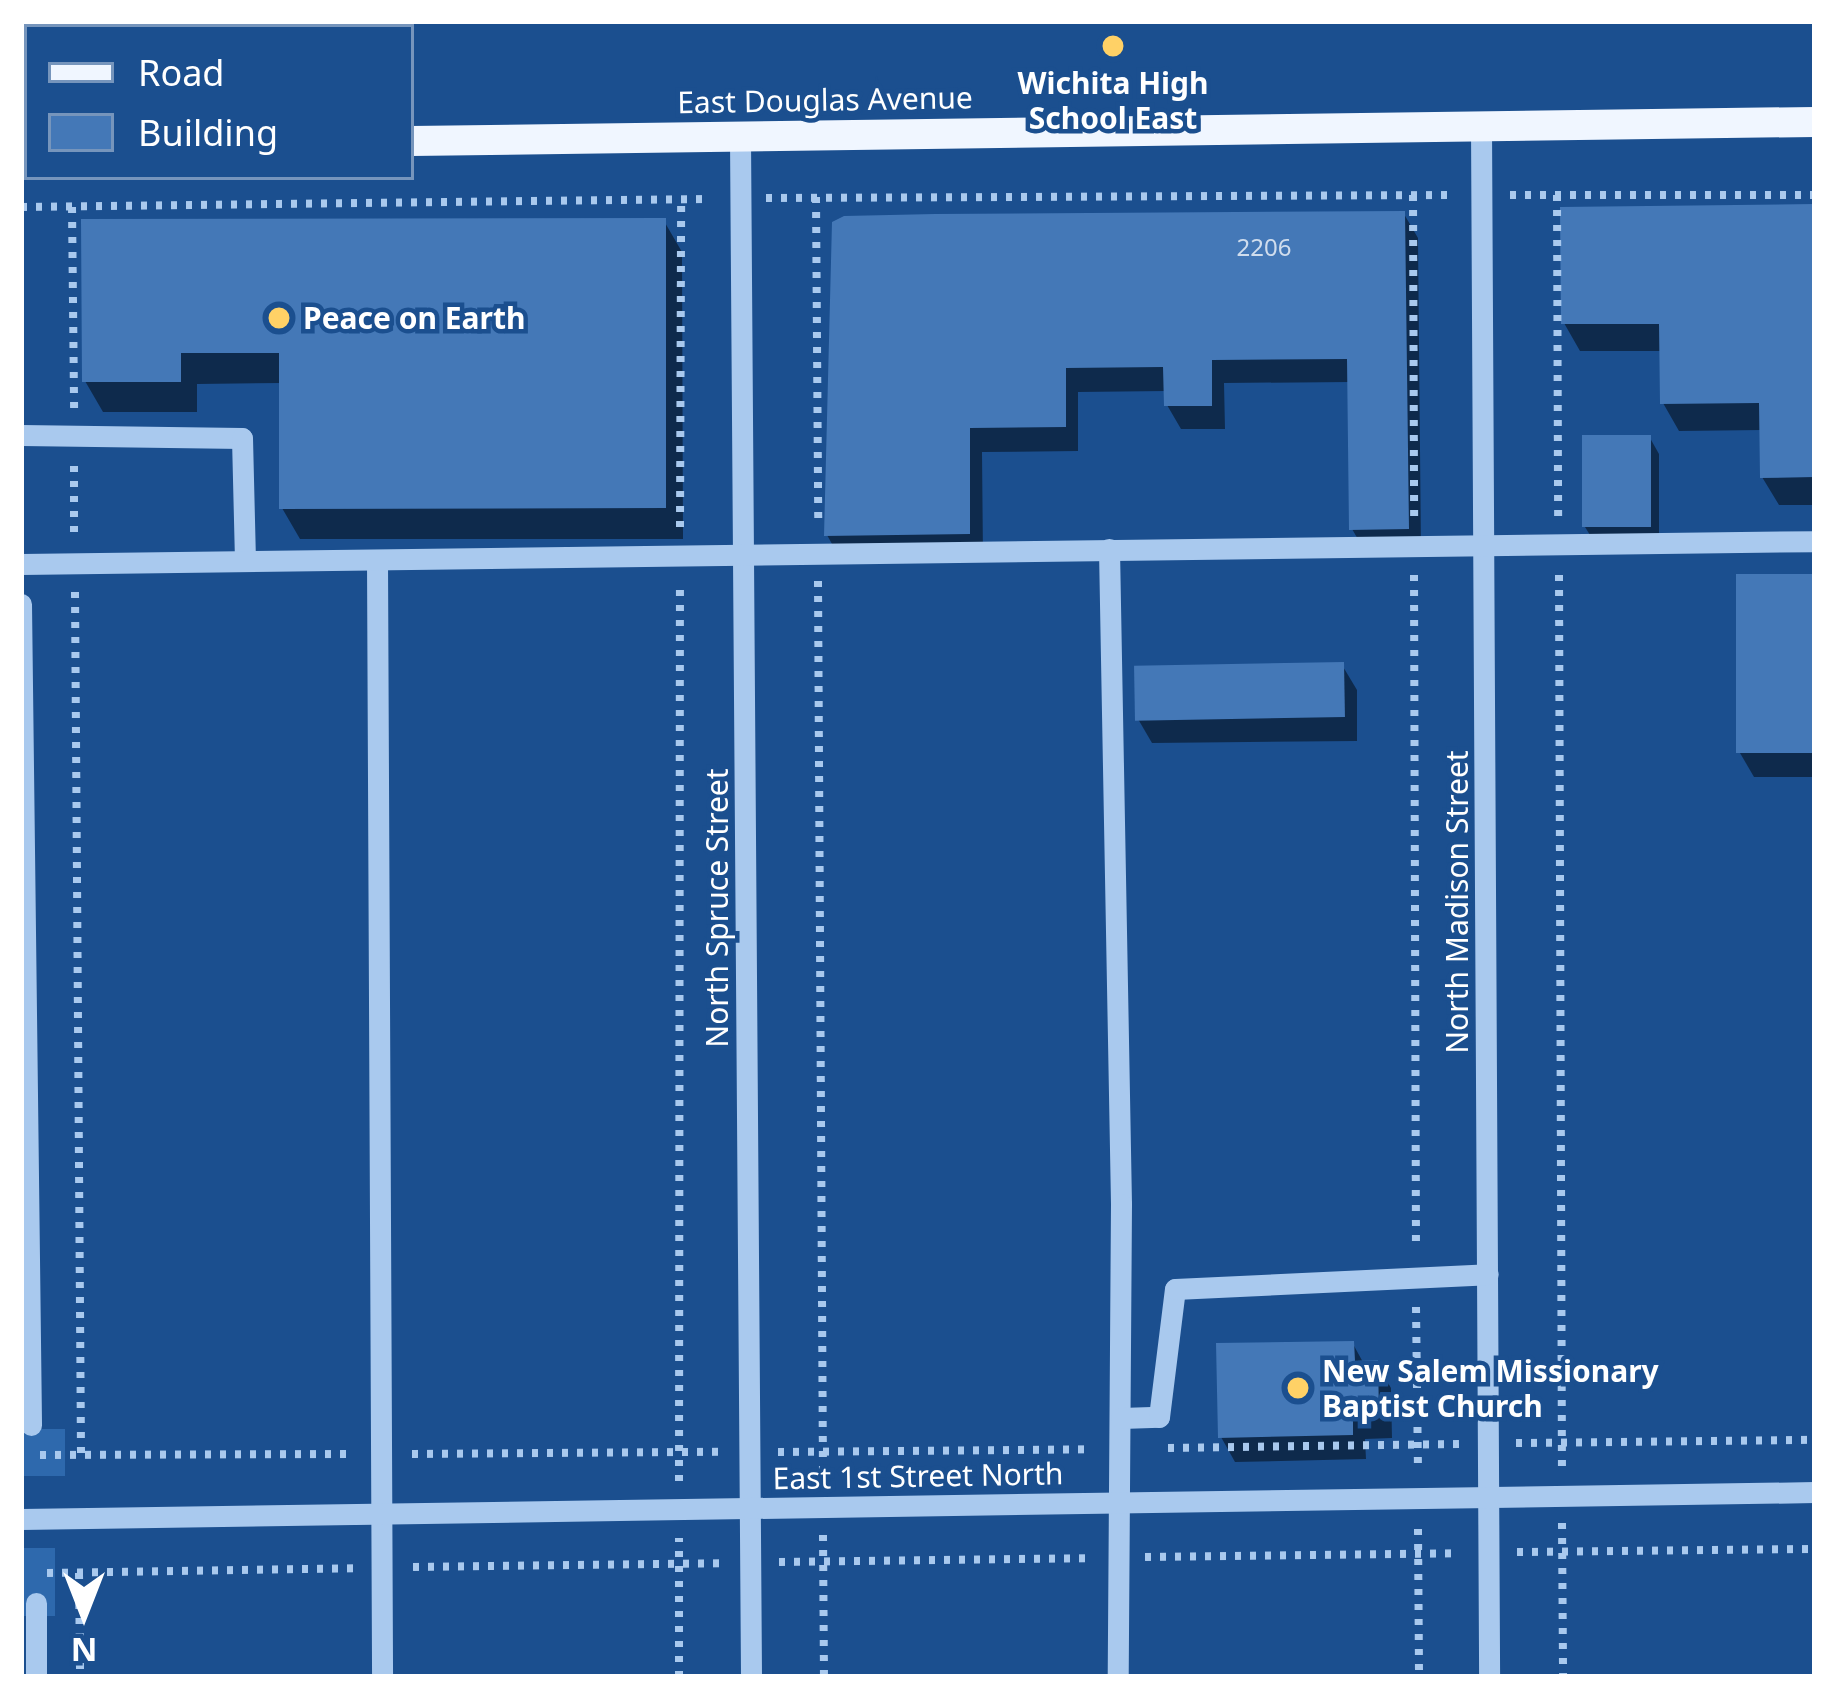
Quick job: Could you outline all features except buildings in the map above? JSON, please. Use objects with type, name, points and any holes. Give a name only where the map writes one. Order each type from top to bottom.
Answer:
[{"type":"main road","name":"East Douglas Avenue","points":[[414,141],[1815,122]]},
{"type":"street","name":"North Madison Street","points":[[1481,126],[1489,1677]]},
{"type":"street","name":"North Spruce Street","points":[[740,138],[751,1677]]},
{"type":"street","points":[[21,435],[242,438],[245,562]]},
{"type":"street","points":[[21,564],[1815,541]]},
{"type":"street","points":[[1109,549],[1122,1449],[1118,1677]]},
{"type":"street","points":[[377,560],[382,1677]]},
{"type":"street","points":[[21,604],[31,1425]]},
{"type":"street","points":[[1121,1418],[1159,1417],[1175,1289],[1488,1274]]},
{"type":"street","name":"East 1st Street North","points":[[25,1516],[1815,1492]]},
{"type":"street","points":[[36,1603],[36,1677]]},
{"type":"path","points":[[1413,195],[1419,1677]]},
{"type":"path","points":[[1557,195],[1563,1677]]},
{"type":"path","points":[[21,207],[816,197],[1815,195]]},
{"type":"path","points":[[816,197],[824,1677]]},
{"type":"path","points":[[680,1677],[681,199]]},
{"type":"path","points":[[72,207],[81,1455]]},
{"type":"path","points":[[21,1452],[823,1452],[1815,1440]]},
{"type":"path","points":[[40,1574],[1815,1549]]},
{"type":"path","points":[[79,1573],[80,1677]]},
{"type":"shaded area","points":[[21,1429],[65,1429],[65,1476],[21,1476]]},
{"type":"shaded area","points":[[21,1548],[55,1548],[55,1616],[21,1616]]},
{"type":"place","name":"Wichita High School East","points":[[1113,46]]},
{"type":"place","name":"Peace on Earth","points":[[279,318]]},
{"type":"place","name":"New Salem Missionary Baptist Church","points":[[1298,1388]]}]
